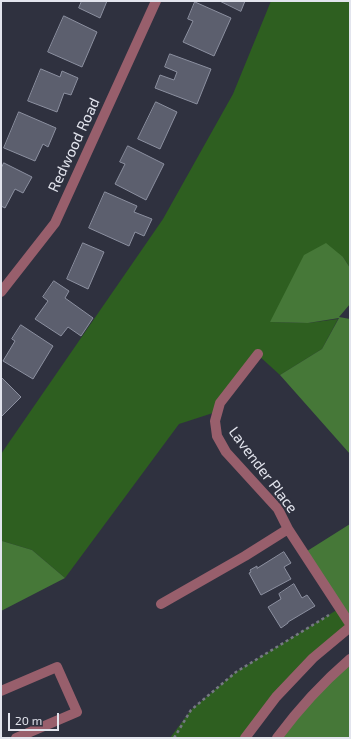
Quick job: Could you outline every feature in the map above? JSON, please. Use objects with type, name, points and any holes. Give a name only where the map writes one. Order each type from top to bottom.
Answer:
[{"type":"street","name":"Redwood Road","points":[[1,292],[55,223],[156,1]]},
{"type":"street","name":"Lavender Place","points":[[258,354],[220,403],[216,412],[215,428],[217,436],[226,452],[278,509],[288,529],[350,624]]},
{"type":"street","points":[[161,604],[288,529]]},
{"type":"street","points":[[245,738],[276,697],[313,658],[350,627]]},
{"type":"street","points":[[277,738],[295,713],[327,678],[350,659]]},
{"type":"street","points":[[1,691],[57,667],[77,712],[16,738]]},
{"type":"path","points":[[174,738],[192,710],[236,672],[340,608]]},
{"type":"green space","points":[[271,1],[350,1],[350,268],[343,257],[270,322],[308,323],[338,319],[322,349],[280,375],[258,355],[216,412],[179,424],[65,578],[32,550],[2,541],[1,542],[1,454],[163,219],[233,94]]},
{"type":"green space","points":[[326,243],[343,257],[350,268],[350,304],[339,317],[350,319],[350,454],[280,375],[322,349],[339,318],[308,323],[270,322],[304,255]]},
{"type":"green space","points":[[350,524],[350,624],[304,553]]},
{"type":"green space","points":[[2,541],[32,550],[65,578],[1,611]]},
{"type":"green space","points":[[340,608],[350,624],[313,658],[245,738],[170,738],[191,710],[236,672]]},
{"type":"green space","points":[[350,659],[350,738],[277,738]]},
{"type":"building","points":[[82,1],[107,1],[100,18],[79,8]]},
{"type":"building","points":[[220,1],[245,1],[241,11]]},
{"type":"building","points":[[195,2],[231,18],[214,56],[183,42],[193,21],[188,19]]},
{"type":"building","points":[[64,16],[97,32],[82,67],[48,52]]},
{"type":"building","points":[[170,54],[211,69],[197,104],[155,88],[160,75],[174,80],[177,72],[165,67]]},
{"type":"building","points":[[41,69],[60,77],[62,71],[78,78],[71,95],[64,93],[57,112],[28,101]]},
{"type":"building","points":[[156,102],[177,112],[160,149],[138,139]]},
{"type":"building","points":[[19,112],[56,128],[48,147],[43,144],[35,161],[4,148]]},
{"type":"building","points":[[128,146],[164,164],[146,200],[115,184],[125,164],[120,162]]},
{"type":"building","points":[[4,163],[32,177],[23,193],[15,189],[5,208],[1,206],[1,169]]},
{"type":"building","points":[[105,192],[137,206],[134,212],[152,219],[144,236],[135,232],[129,246],[89,228]]},
{"type":"building","points":[[83,243],[104,252],[88,289],[67,279]]},
{"type":"building","points":[[54,281],[69,291],[65,298],[93,318],[81,336],[68,327],[61,336],[35,319],[48,301],[43,297]]},
{"type":"building","points":[[21,325],[53,346],[33,379],[3,361],[15,341],[12,339]]},
{"type":"building","points":[[1,377],[21,397],[1,417]]},
{"type":"building","points":[[284,552],[291,563],[284,567],[291,579],[261,595],[249,573],[251,572],[250,570],[257,566],[257,568]]},
{"type":"building","points":[[294,584],[302,598],[307,595],[315,606],[288,622],[281,628],[268,607],[281,599],[279,594]]}]
